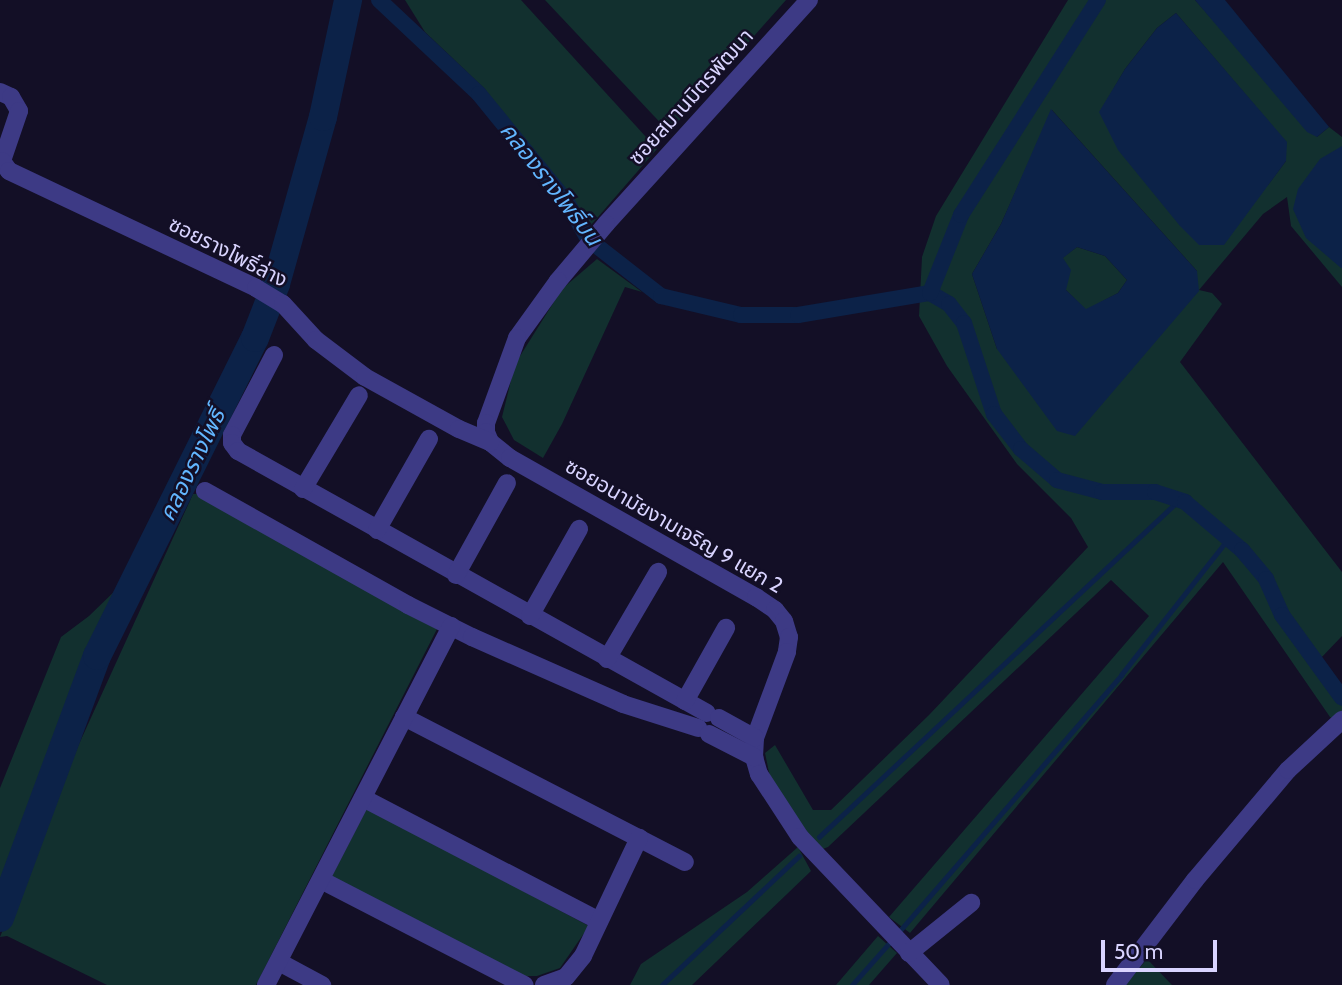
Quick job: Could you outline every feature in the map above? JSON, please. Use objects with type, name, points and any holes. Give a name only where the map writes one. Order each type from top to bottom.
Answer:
[{"type":"street","name":"ซอยสมานมิตรพัฒนา","points":[[490,442],[486,423],[517,338],[606,223],[809,0]]},
{"type":"street","name":"ซอยรางโพธิ์ล่าง","points":[[0,92],[11,97],[19,111],[2,168],[256,288],[283,304],[316,340],[365,377],[459,429],[490,442]]},
{"type":"street","points":[[274,355],[232,435],[232,443],[238,451],[607,659],[700,718],[754,757]]},
{"type":"street","points":[[303,489],[359,395]]},
{"type":"street","points":[[377,530],[429,439]]},
{"type":"street","name":"ซอยอนามัยงามเจริญ 9 แยก 2","points":[[490,442],[510,458],[629,523],[775,610],[784,621],[789,637],[787,652],[755,738],[754,757],[771,796],[800,837],[941,985]]},
{"type":"street","points":[[456,575],[508,483]]},
{"type":"street","points":[[205,491],[451,626],[623,704],[700,718],[755,738]]},
{"type":"street","points":[[530,616],[579,529]]},
{"type":"street","points":[[607,659],[658,572]]},
{"type":"street","points":[[267,985],[451,626]]},
{"type":"street","points":[[700,718],[726,628]]},
{"type":"street","points":[[404,717],[685,862]]},
{"type":"street","points":[[1115,985],[1186,890],[1288,770],[1338,723]]},
{"type":"street","points":[[363,798],[599,921]]},
{"type":"street","points":[[544,985],[566,977],[576,967],[639,838]]},
{"type":"street","points":[[321,880],[524,985]]},
{"type":"street","points":[[897,940],[971,903]]},
{"type":"street","points":[[279,962],[322,985]]},
{"type":"green space","points":[[405,0],[521,0],[657,149],[591,225],[484,88],[425,32]]},
{"type":"green space","points":[[545,0],[786,0],[669,132]]},
{"type":"green space","points":[[1068,0],[1195,0],[1317,137],[1329,127],[1342,137],[1342,287],[1291,226],[1287,197],[1263,214],[1199,290],[1212,293],[1222,304],[1180,362],[1342,572],[1342,636],[1320,659],[1342,685],[1342,724],[1330,717],[1223,562],[910,933],[889,917],[1149,616],[1111,580],[828,847],[820,850],[771,782],[765,753],[775,745],[813,810],[831,810],[929,715],[1088,547],[1071,518],[1017,464],[947,366],[919,316],[922,257],[936,216]],"holes":[[[1176,13],[1286,142],[1286,161],[1268,185],[1100,112],[1125,69],[1157,28]],[[1052,110],[1197,271],[997,349],[972,274],[1001,224]]]},
{"type":"green space","points":[[1077,247],[1105,256],[1127,280],[1118,293],[1086,310],[1066,290],[1062,258]]},
{"type":"green space","points":[[597,259],[642,292],[625,287],[562,424],[543,458],[514,440],[502,417],[515,364],[562,289]]},
{"type":"green space","points":[[193,494],[199,494],[437,629],[256,985],[107,985],[7,936],[0,937],[79,744]]},
{"type":"green space","points":[[121,585],[0,885],[0,788],[61,637],[89,616]]},
{"type":"green space","points":[[367,808],[589,926],[560,968],[537,976],[520,976],[331,878]]},
{"type":"green space","points":[[798,847],[811,871],[692,985],[630,985],[641,964],[747,892]]},
{"type":"green space","points":[[878,936],[897,953],[869,985],[836,985]]},
{"type":"green space","points":[[1147,959],[1172,985],[1125,985]]},
{"type":"water","points":[[1195,0],[1225,0],[1329,127],[1317,137],[1307,132]]},
{"type":"water","points":[[1176,13],[1287,142],[1286,161],[1224,245],[1199,245],[1180,226],[1118,150],[1099,112],[1125,69],[1157,28]]},
{"type":"water","points":[[1051,109],[1197,271],[1199,291],[1075,436],[1057,431],[997,349],[972,274],[1001,224]],"holes":[[[1077,247],[1105,256],[1127,280],[1118,293],[1086,309],[1066,290],[1071,270],[1063,258]]]},
{"type":"water","points":[[1342,146],[1341,268],[1306,238],[1293,209],[1298,189],[1320,159]]},
{"type":"waterway","name":"คลองรางโพธิ์","points":[[0,918],[97,656],[255,338],[276,284],[323,117],[348,0]]},
{"type":"waterway","name":"คลองรางโพธิ์บน","points":[[379,0],[479,94],[567,202],[588,239],[661,296],[741,315],[798,315],[930,293],[949,304],[964,323],[994,414],[1021,449],[1057,480],[1102,492],[1155,492],[1185,502],[1242,550],[1266,579],[1282,615],[1342,698]]},
{"type":"waterway","points":[[930,293],[961,215],[1098,0]]},
{"type":"waterway","points":[[819,837],[1179,500]]},
{"type":"waterway","points":[[897,934],[1121,675],[1229,538]]},
{"type":"waterway","points":[[662,985],[799,856]]},
{"type":"waterway","points":[[852,985],[891,941]]}]
